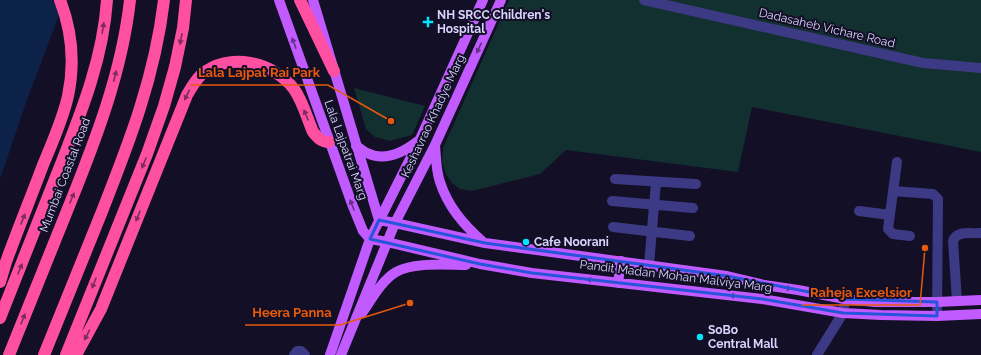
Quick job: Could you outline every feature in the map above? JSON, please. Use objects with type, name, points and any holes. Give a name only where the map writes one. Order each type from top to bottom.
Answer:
[{"type":"highway","points":[[0,282],[6,262],[57,130],[68,97],[72,64],[71,46],[68,26],[60,0]]},
{"type":"highway","points":[[0,318],[77,123],[90,86],[100,46],[107,0]]},
{"type":"highway","name":"Mumbai Coastal Road","points":[[9,355],[95,139],[114,83],[130,0]]},
{"type":"highway","points":[[44,355],[132,135],[149,83],[161,29],[164,0]]},
{"type":"highway","points":[[66,355],[147,154],[161,113],[175,67],[183,28],[186,0]]},
{"type":"highway","points":[[300,0],[334,71]]},
{"type":"highway","points":[[76,355],[101,308],[187,95],[201,75],[223,64],[235,62],[247,62],[271,69],[280,75],[294,90],[313,132],[322,142],[329,142]]},
{"type":"main road","name":"Lala Lajpatrai Marg","points":[[279,0],[352,204],[363,231],[370,239]]},
{"type":"main road","name":"Lala Lajpatrai Marg","points":[[313,0],[379,220]]},
{"type":"main road","name":"Keshavrao Khadye Marg","points":[[330,355],[370,239],[420,139],[483,0]]},
{"type":"main road","name":"Keshavrao Khadye Marg","points":[[352,327],[395,223],[435,145],[501,0]]},
{"type":"main road","points":[[356,146],[368,154],[381,156],[407,150],[420,139]]},
{"type":"main road","points":[[435,145],[440,182],[447,200],[468,228],[485,243]]},
{"type":"main road","points":[[379,220],[395,223]]},
{"type":"main road","name":"Pandit Madan Mohan Malviya Marg","points":[[395,223],[485,243],[727,276],[764,285],[798,290],[845,300],[875,302],[981,300]]},
{"type":"main road","name":"Pandit Madan Mohan Malviya Marg","points":[[370,239],[480,264],[532,273],[762,299],[843,313],[937,316],[981,314]]},
{"type":"main road","points":[[618,282],[621,261]]},
{"type":"main road","points":[[341,355],[352,327],[383,284],[396,272],[411,267],[480,264]]},
{"type":"street","name":"Dadasaheb Vichare Road","points":[[644,0],[923,63],[981,68]]},
{"type":"street","points":[[897,162],[889,231],[893,234],[910,236]]},
{"type":"street","points":[[615,180],[696,184]]},
{"type":"street","points":[[649,265],[656,182]]},
{"type":"street","points":[[893,191],[933,194],[938,199],[937,316]]},
{"type":"street","points":[[612,201],[693,208]]},
{"type":"street","points":[[859,211],[890,215]]},
{"type":"street","points":[[613,227],[690,236]]},
{"type":"street","points":[[957,301],[952,242],[955,236],[960,234],[981,234]]},
{"type":"street","points":[[762,299],[764,285]]},
{"type":"street","points":[[817,355],[843,313],[845,300]]},
{"type":"street","points":[[294,355],[297,351],[301,351],[305,355]]},
{"type":"highlighted area","points":[[379,220],[485,243],[727,276],[845,299],[937,302],[937,316],[843,313],[762,299],[532,273],[480,264],[370,239]]},
{"type":"green space","points":[[509,0],[981,0],[981,152],[752,107],[738,172],[566,150],[540,174],[472,191],[460,189],[452,183],[446,174],[442,162],[443,148]]},
{"type":"green space","points":[[354,88],[425,106],[412,135],[390,141],[375,137],[366,129]]},
{"type":"water","points":[[0,0],[65,0],[29,94],[0,179]]},
{"type":"place","name":"NH SRCC Children's Hospital","points":[[428,22]]},
{"type":"place","name":"Lala Lajpat Rai Park","points":[[391,121]]},
{"type":"place","name":"Cafe Noorani","points":[[526,242]]},
{"type":"place","name":"Raheja Excelsior","points":[[925,248]]},
{"type":"place","name":"Heera Panna","points":[[410,303]]},
{"type":"place","name":"SoBo Central Mall","points":[[700,337]]}]
